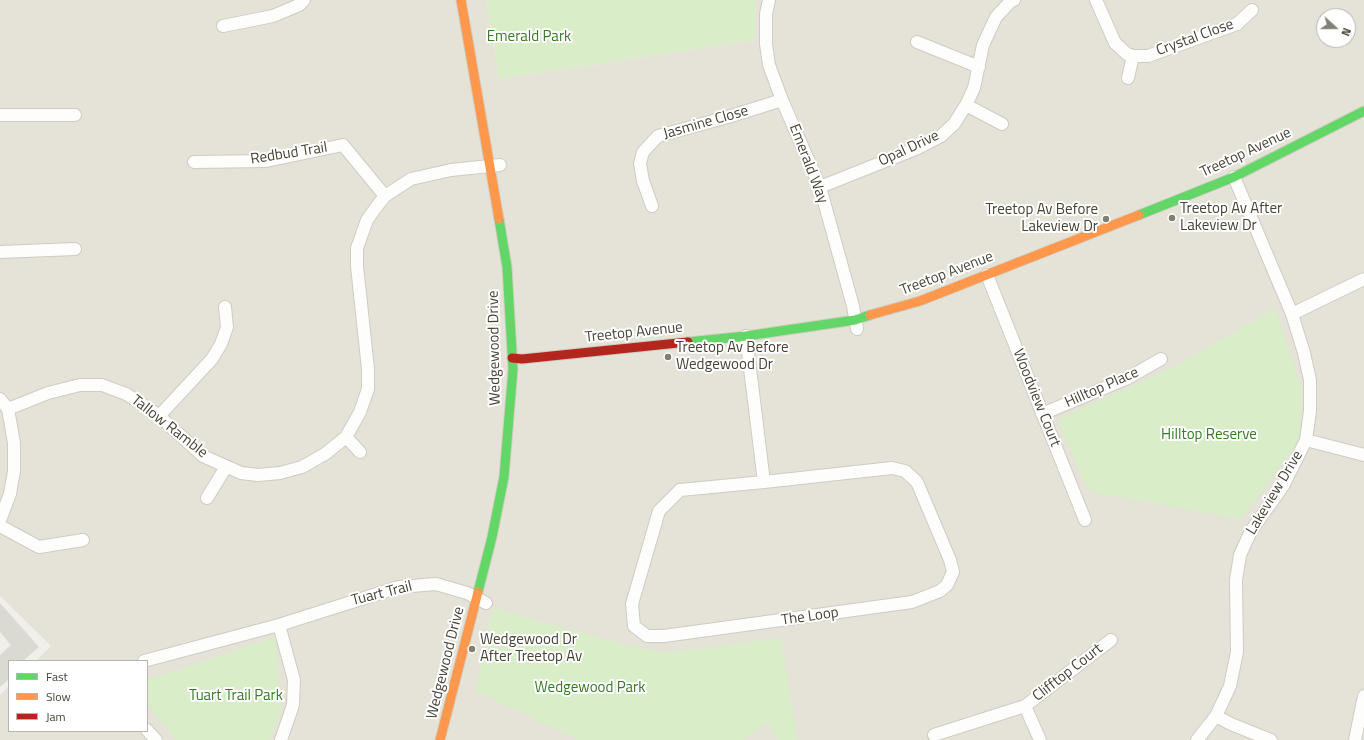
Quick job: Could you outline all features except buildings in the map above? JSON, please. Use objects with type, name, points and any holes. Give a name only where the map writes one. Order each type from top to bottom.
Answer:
[{"type":"main road","name":"Wedgewood Drive","points":[[440,740],[483,601],[504,477],[513,369],[507,267],[497,166],[461,0]]},
{"type":"main road","name":"Treetop Avenue","points":[[1027,269],[1239,182],[1364,111]]},
{"type":"main road","name":"Treetop Avenue","points":[[1286,161],[1364,122]]},
{"type":"main road","name":"Treetop Avenue","points":[[856,324],[920,301],[989,282],[1239,182]]},
{"type":"main road","name":"Treetop Avenue","points":[[568,364],[856,324],[923,310]]},
{"type":"main road","name":"Wedgewood Drive","points":[[513,369],[522,370],[519,312]]},
{"type":"main road","name":"Treetop Avenue","points":[[512,358],[522,360],[746,340]]},
{"type":"main road","points":[[508,508],[515,465]]},
{"type":"street","points":[[224,26],[273,16],[299,5],[304,0]]},
{"type":"street","name":"Emerald Way","points":[[769,0],[766,14],[766,44],[769,65],[782,100],[820,187],[856,324]]},
{"type":"street","name":"Opal Drive","points":[[820,187],[918,148],[941,136],[954,124],[966,105],[974,88],[983,45],[996,17],[1010,2],[1014,0]]},
{"type":"street","points":[[1096,0],[1115,43],[1127,54],[1133,56],[1128,78]]},
{"type":"street","name":"Crystal Close","points":[[1133,56],[1148,56],[1237,24],[1252,10]]},
{"type":"street","points":[[917,42],[978,68]]},
{"type":"street","name":"Jasmine Close","points":[[652,206],[643,181],[640,163],[643,152],[658,136],[728,117],[782,100]]},
{"type":"street","points":[[966,105],[1002,124]]},
{"type":"street","points":[[0,115],[75,115]]},
{"type":"street","name":"Redbud Trail","points":[[194,162],[266,162],[343,145],[385,196]]},
{"type":"street","name":"Tallow Ramble","points":[[8,409],[48,393],[74,386],[102,385],[126,394],[159,416],[203,456],[226,467],[241,473],[258,475],[280,473],[302,466],[325,454],[346,437],[360,412],[368,390],[368,369],[357,266],[357,248],[368,220],[385,196],[412,179],[451,170],[497,166]]},
{"type":"street","name":"Lakeview Drive","points":[[1197,740],[1216,716],[1230,686],[1237,652],[1236,580],[1240,555],[1251,531],[1283,486],[1306,440],[1310,411],[1310,380],[1304,353],[1292,314],[1239,182]]},
{"type":"street","points":[[0,252],[75,249]]},
{"type":"street","points":[[1292,314],[1364,279]]},
{"type":"street","name":"Woodview Court","points":[[989,282],[1085,520]]},
{"type":"street","points":[[159,416],[212,359],[221,344],[227,327],[226,307]]},
{"type":"street","points":[[746,340],[764,482]]},
{"type":"street","name":"Hilltop Place","points":[[1042,414],[1128,378],[1161,359]]},
{"type":"street","points":[[0,399],[8,409],[14,443],[14,472],[10,494],[0,520]]},
{"type":"street","points":[[346,437],[360,452]]},
{"type":"street","points":[[1306,440],[1364,456]]},
{"type":"street","points":[[207,498],[226,467]]},
{"type":"street","name":"The Loop","points":[[892,468],[905,471],[917,482],[950,560],[953,572],[948,585],[940,592],[912,602],[664,636],[647,636],[634,626],[632,604],[660,511],[680,490],[764,482],[892,468]]},
{"type":"street","points":[[0,526],[39,547],[83,540]]},
{"type":"street","name":"Tuart Trail","points":[[148,660],[279,625],[399,587],[436,584],[483,601]]},
{"type":"street","points":[[279,625],[294,680],[293,705],[281,740]]},
{"type":"street","name":"Clifftop Court","points":[[934,736],[1025,706],[1111,640]]},
{"type":"street","points":[[1355,740],[1364,696]]},
{"type":"street","name":"Clifftop Court","points":[[1025,706],[1040,740]]},
{"type":"street","points":[[1216,716],[1231,724],[1271,740]]},
{"type":"street","points":[[148,731],[156,740]]},
{"type":"shaded area","points":[[0,0],[486,0],[499,79],[754,40],[755,0],[1364,0],[1364,740],[0,740],[0,695],[8,687],[8,732],[148,732],[148,660],[37,660],[51,646],[0,596]]},
{"type":"green space","name":"Emerald Park","points":[[486,0],[755,0],[754,40],[499,79]]},
{"type":"green space","name":"Hilltop Reserve","points":[[1275,309],[1301,386],[1300,441],[1241,519],[1092,492],[1086,486],[1058,419],[1170,369]]},
{"type":"green space","name":"Wedgewood Park","points":[[493,608],[632,647],[665,653],[781,638],[797,740],[778,740],[768,722],[742,740],[579,740],[476,691]]},
{"type":"green space","name":"Tuart Trail Park","points":[[275,637],[282,708],[270,740],[177,740],[148,706],[148,680]]},
{"type":"traffic: fast","points":[[1139,215],[1234,177],[1364,111]]},
{"type":"traffic: fast","points":[[478,592],[492,537],[504,477],[513,369],[507,267],[499,219]]},
{"type":"traffic: fast","points":[[688,342],[746,336],[855,320],[870,315]]},
{"type":"traffic: slow","points":[[461,0],[499,219]]},
{"type":"traffic: slow","points":[[870,315],[920,301],[1139,215]]},
{"type":"traffic: slow","points":[[440,740],[478,592]]},
{"type":"traffic: jam","points":[[512,358],[522,359],[688,342]]},
{"type":"place","name":"Treetop Av After Lakeview Dr","points":[[1172,218]]},
{"type":"place","name":"Treetop Av Before Lakeview Dr","points":[[1106,219]]},
{"type":"place","name":"Treetop Av Before Wedgewood Dr","points":[[668,357]]},
{"type":"place","name":"Wedgewood Dr After Treetop Av","points":[[472,649]]}]
